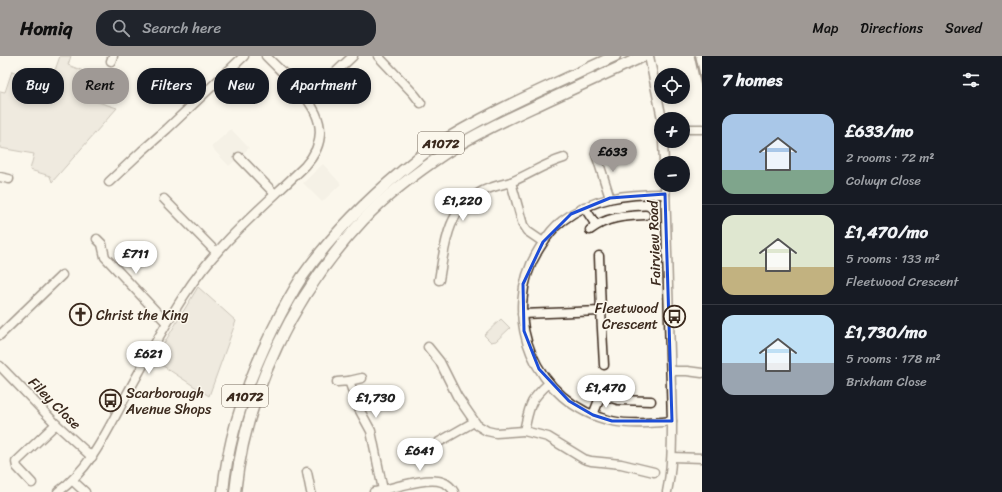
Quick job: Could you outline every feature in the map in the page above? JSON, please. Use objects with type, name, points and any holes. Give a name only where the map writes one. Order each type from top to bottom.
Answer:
[{"type":"main road","name":"A1072","points":[[224,492],[228,457],[236,425],[248,386],[265,345],[285,306],[302,278],[321,253],[363,205],[428,151],[461,130],[501,109],[615,56]]},
{"type":"main road","name":"A1072","points":[[235,492],[242,445],[252,411],[273,357],[307,292],[329,260],[363,220],[381,203],[447,152],[494,126],[644,56]]},
{"type":"street","points":[[108,182],[163,134],[244,56]]},
{"type":"street","points":[[266,56],[277,68]]},
{"type":"street","points":[[340,68],[353,56]]},
{"type":"street","points":[[378,56],[421,103]]},
{"type":"street","points":[[649,56],[661,112]]},
{"type":"street","points":[[58,492],[73,481],[92,457],[166,322],[216,252],[312,158],[317,150],[320,138],[320,125],[316,112],[310,104]]},
{"type":"street","points":[[596,154],[610,198]]},
{"type":"street","points":[[239,157],[275,194]]},
{"type":"street","points":[[439,280],[449,228],[458,212],[468,200],[489,188],[511,182],[528,175],[546,164],[564,158]]},
{"type":"street","points":[[0,177],[9,179]]},
{"type":"street","points":[[511,182],[523,225],[527,231],[543,242]]},
{"type":"street","points":[[665,194],[622,195],[610,198],[584,207],[560,222],[543,242],[534,256],[523,284],[522,314],[526,343],[539,369],[558,393],[569,401],[593,415],[612,421],[632,423],[672,421]]},
{"type":"street","name":"Fairview Road","points":[[665,194],[672,421],[672,457],[670,480],[666,492]]},
{"type":"street","points":[[164,199],[216,252]]},
{"type":"street","points":[[584,207],[593,228],[620,216],[645,215]]},
{"type":"street","points":[[97,239],[102,244],[105,257],[166,322]]},
{"type":"street","points":[[599,256],[604,365]]},
{"type":"street","points":[[0,335],[62,275]]},
{"type":"street","points":[[522,314],[601,311]]},
{"type":"street","points":[[428,347],[440,362],[474,422],[483,429],[491,432],[524,431],[548,437],[584,459],[621,464],[654,472]]},
{"type":"street","name":"Filey Close","points":[[0,366],[56,424],[92,457]]},
{"type":"street","points":[[671,371],[702,373]]},
{"type":"street","points":[[337,382],[362,378]]},
{"type":"street","points":[[349,381],[359,409],[371,431],[383,490]]},
{"type":"street","points":[[524,431],[532,400],[549,383]]},
{"type":"street","points":[[593,415],[599,394],[618,400],[651,401]]},
{"type":"street","points":[[439,442],[474,422]]},
{"type":"street","points":[[32,483],[17,467],[16,462],[56,424]]},
{"type":"street","points":[[672,457],[702,458]]},
{"type":"street","points":[[306,472],[311,492]]},
{"type":"street","points":[[73,481],[85,492]]},
{"type":"street","points":[[374,492],[424,481],[442,481],[452,488],[454,492]]},
{"type":"highlighted area","points":[[665,194],[672,421],[612,421],[593,415],[569,401],[539,369],[524,331],[523,284],[543,242],[571,214],[610,198]]},
{"type":"shaded area","points":[[60,56],[71,56],[68,65],[76,68],[72,68],[72,104],[104,104],[117,108],[52,182],[50,176],[30,170],[34,154],[0,148],[0,91],[5,92],[12,71],[12,104],[64,104],[64,68],[56,68]]},
{"type":"shaded area","points":[[231,129],[249,148],[229,166],[211,147]]},
{"type":"shaded area","points":[[323,164],[341,184],[322,202],[303,183]]},
{"type":"shaded area","points":[[198,287],[236,321],[209,396],[154,360]]},
{"type":"shaded area","points":[[501,319],[510,328],[496,341],[491,342],[484,335]]},
{"type":"railway","points":[[695,56],[702,88]]},
{"type":"place","name":"Christ the King","points":[[81,315]]},
{"type":"place","name":"Fleetwood Crescent","points":[[674,316]]},
{"type":"place","name":"Scarborough Avenue Shops","points":[[111,401]]}]
